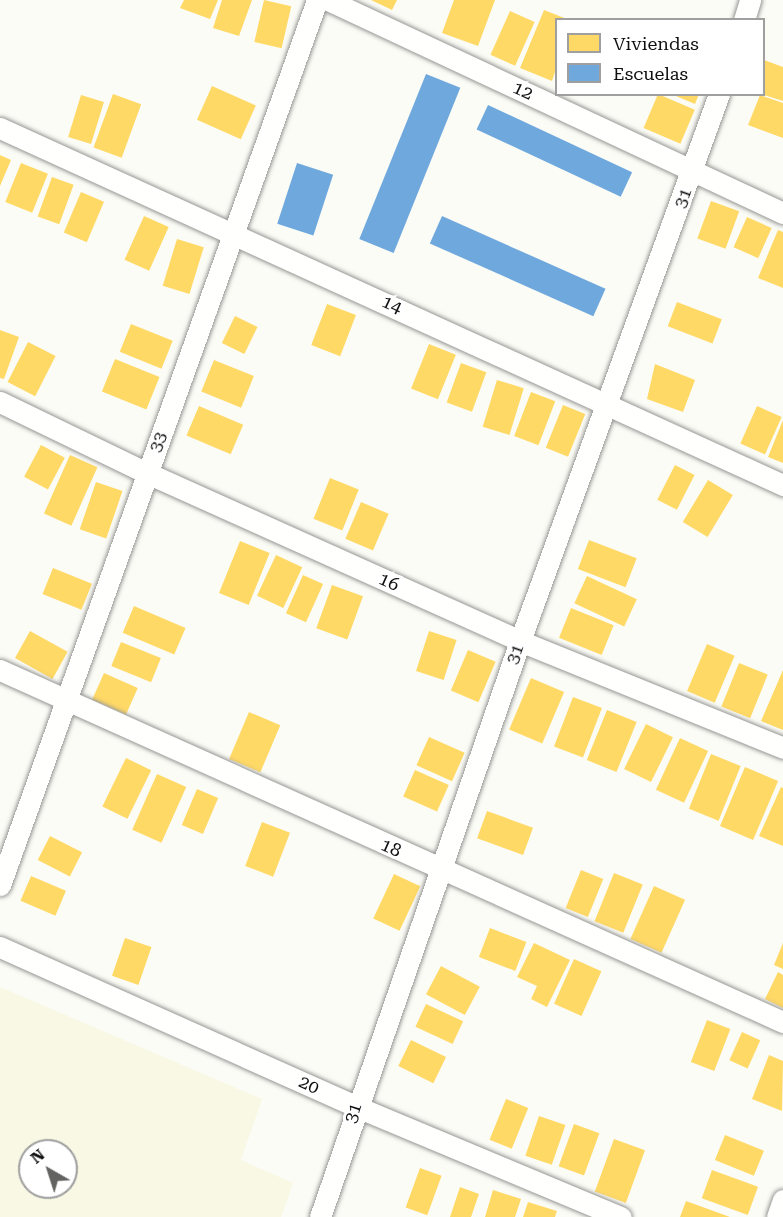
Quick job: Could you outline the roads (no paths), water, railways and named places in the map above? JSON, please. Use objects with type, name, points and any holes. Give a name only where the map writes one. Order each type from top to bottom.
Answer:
[{"type":"street","name":"33","points":[[0,885],[64,700],[237,233],[317,0]]},
{"type":"street","name":"12","points":[[328,0],[783,213]]},
{"type":"street","points":[[745,18],[750,0]]},
{"type":"street","name":"31","points":[[320,1217],[355,1106],[520,641],[693,171],[717,96]]},
{"type":"street","name":"14","points":[[0,128],[237,233],[783,485]]},
{"type":"street","name":"16","points":[[0,402],[147,473],[520,641],[783,748]]},
{"type":"street","name":"18","points":[[0,670],[439,870],[783,1022]]},
{"type":"street","name":"20","points":[[0,947],[355,1106],[621,1217]]},
{"type":"street","points":[[777,1217],[783,1200]]}]
